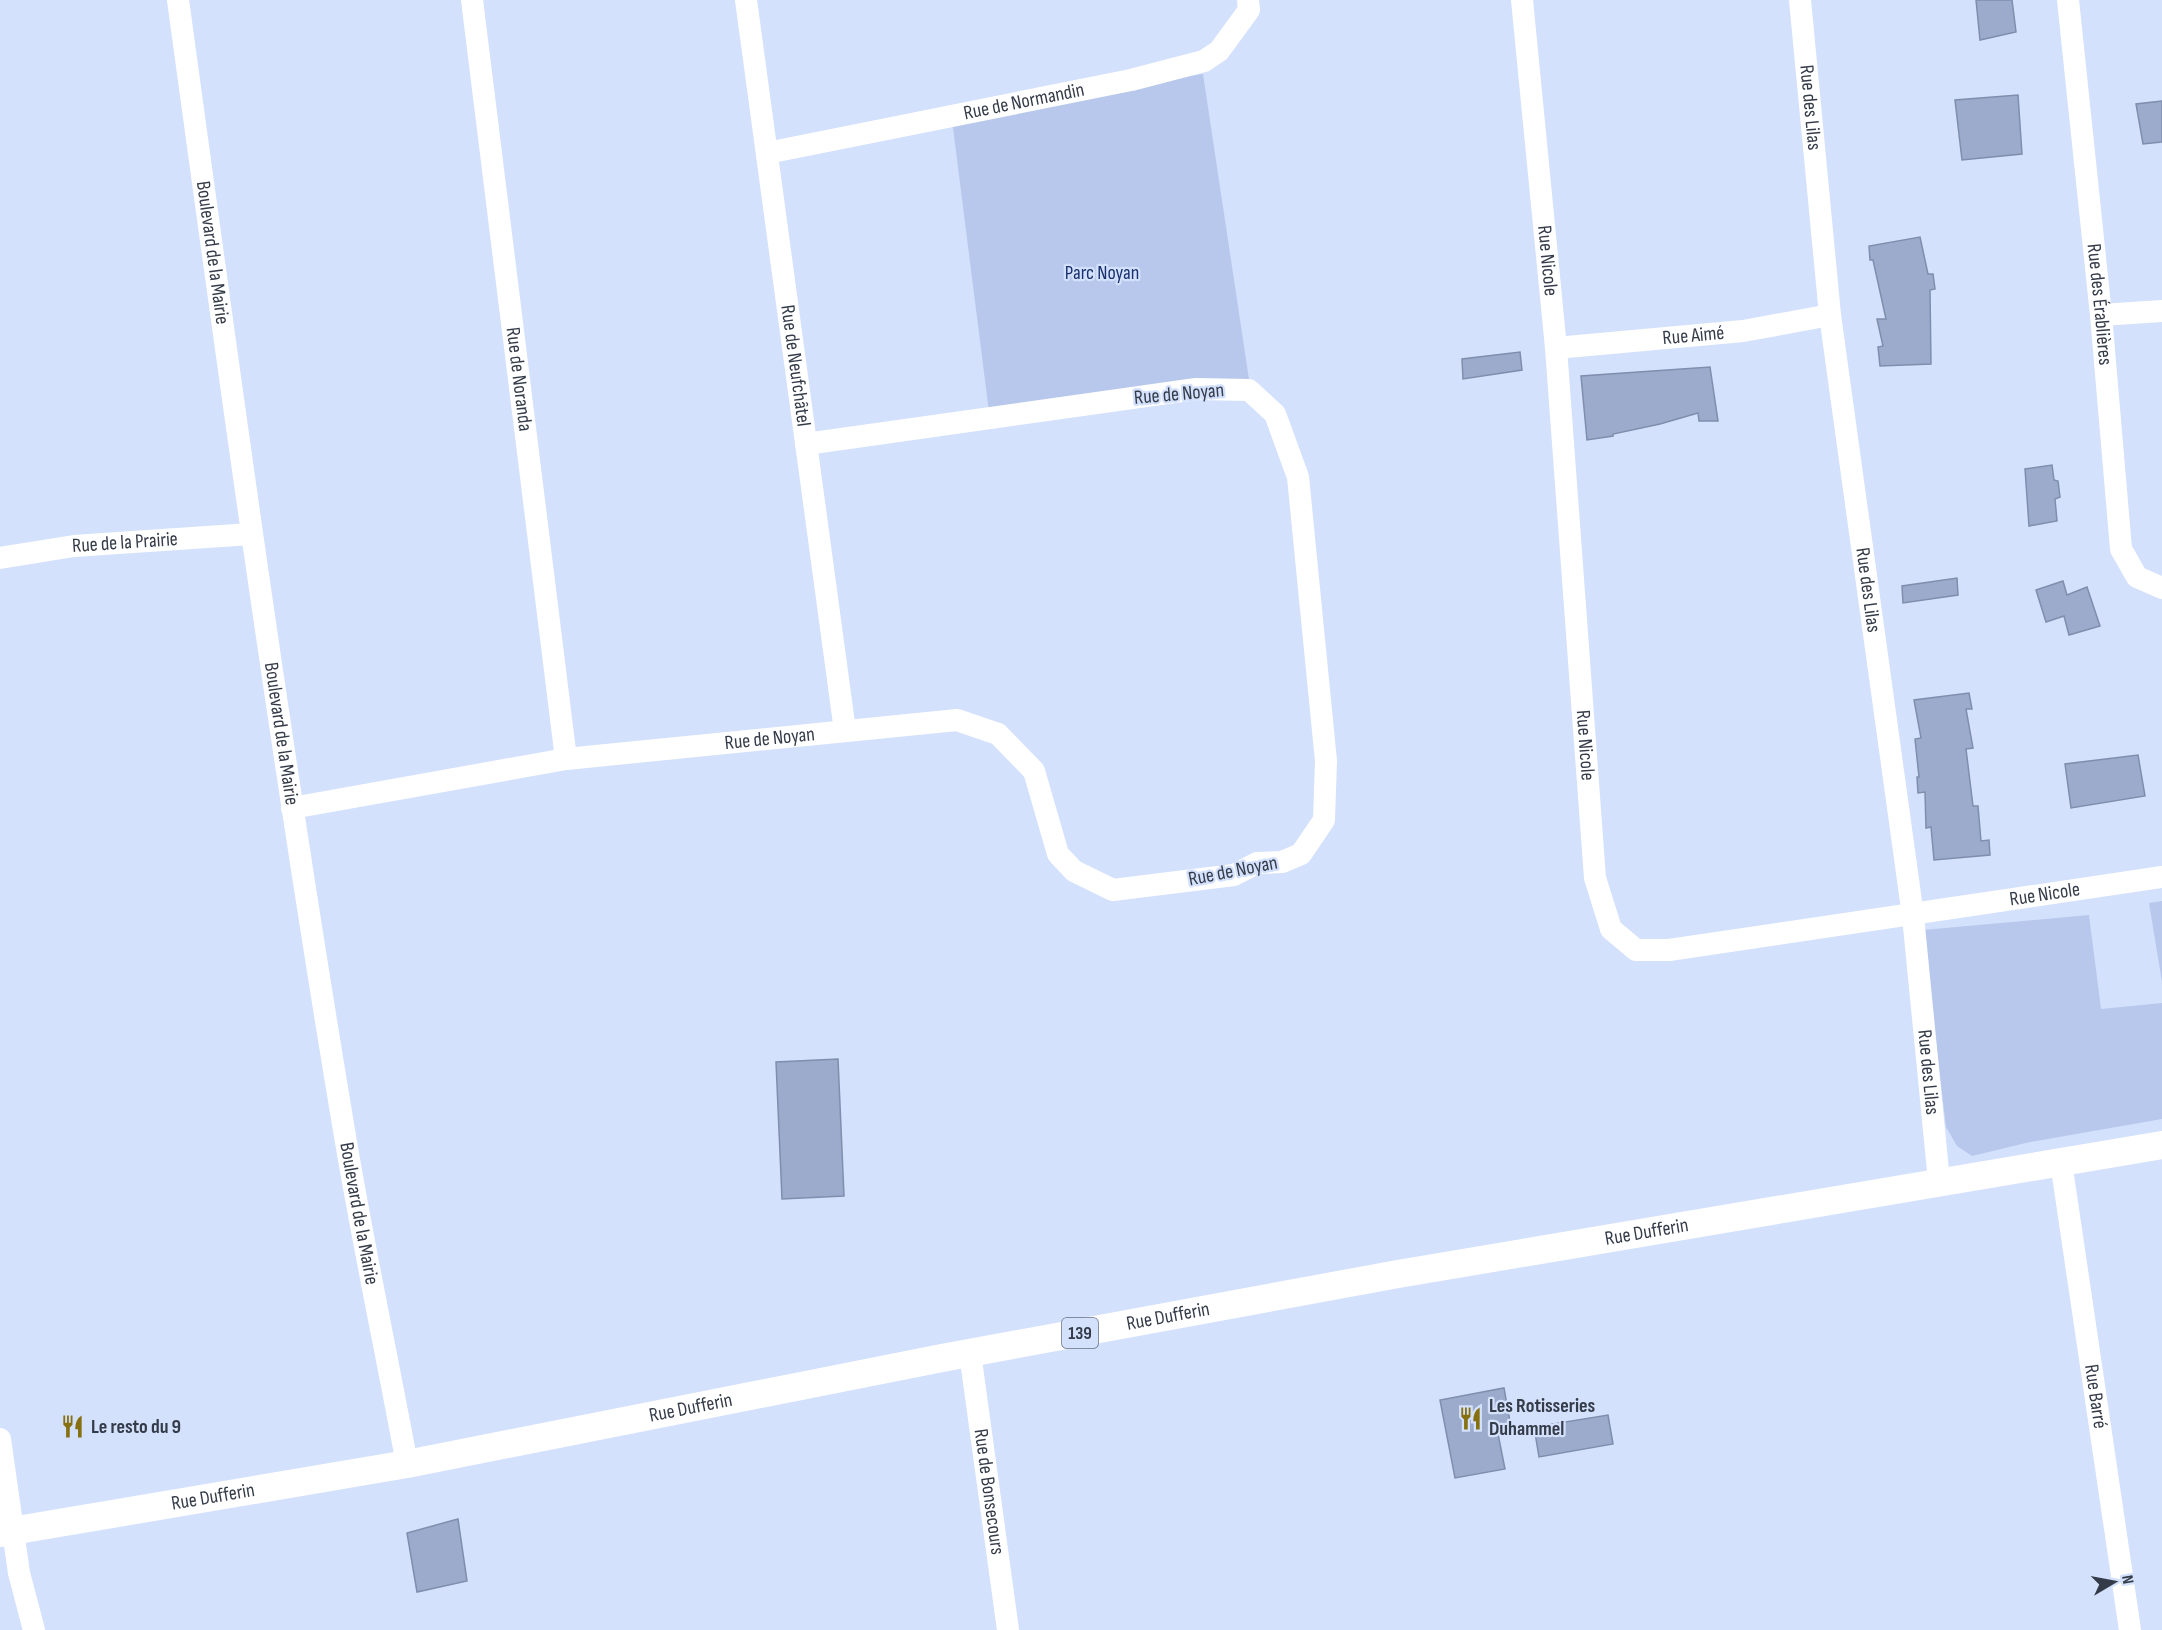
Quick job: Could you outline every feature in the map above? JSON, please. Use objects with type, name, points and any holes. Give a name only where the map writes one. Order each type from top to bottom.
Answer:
[{"type":"main road","name":"Rue Dufferin","points":[[6,1532],[407,1464],[970,1353],[1398,1274],[2162,1145]]},
{"type":"street","name":"Boulevard de la Mairie","points":[[178,0],[251,534],[292,808],[347,1146],[407,1464]]},
{"type":"street","name":"Rue de Noranda","points":[[472,0],[566,759]]},
{"type":"street","name":"Rue de Neufchâtel","points":[[746,0],[845,731]]},
{"type":"street","name":"Rue de Normandin","points":[[767,153],[1131,80],[1204,62],[1219,51],[1249,10],[1248,0]]},
{"type":"street","name":"Rue Nicole","points":[[1522,0],[1556,348],[1595,878],[1611,929],[1636,950],[1669,950],[1913,916],[2162,877]]},
{"type":"street","name":"Rue des Lilas","points":[[1800,0],[1830,315],[1913,916],[1939,1181]]},
{"type":"street","name":"Rue des Érablières","points":[[2068,0],[2101,315],[2121,549],[2137,578],[2162,588]]},
{"type":"street","points":[[2101,315],[2162,311]]},
{"type":"street","name":"Rue Aimé","points":[[1556,348],[1743,331],[1830,315]]},
{"type":"street","name":"Rue de Noyan","points":[[292,808],[566,759],[957,720],[998,734],[1034,771],[1058,854],[1074,871],[1113,890],[1234,875],[1257,863],[1282,862],[1301,854],[1324,820],[1326,761],[1298,477],[1275,414],[1249,390],[1196,389],[806,444]]},
{"type":"street","name":"Rue de la Prairie","points":[[0,558],[74,546],[251,534]]},
{"type":"street","name":"Rue Barré","points":[[2061,1162],[2130,1630]]},
{"type":"street","name":"Rue de Bonsecours","points":[[970,1353],[1008,1630]]},
{"type":"street","points":[[0,1439],[6,1532],[34,1630]]},
{"type":"green space","name":"Parc Noyan","points":[[1203,74],[1250,386],[990,420],[951,112]]},
{"type":"green space","points":[[2162,901],[2162,982],[2149,903]]},
{"type":"green space","points":[[2089,915],[2101,1009],[2162,1003],[2162,1119],[2030,1142],[1972,1156],[1957,1146],[1946,1127],[1923,930]]},
{"type":"building","points":[[1976,0],[2012,0],[2016,32],[1980,40]]},
{"type":"building","points":[[2018,95],[2022,154],[1962,160],[1955,100]]},
{"type":"building","points":[[2162,101],[2162,142],[2143,144],[2136,104]]},
{"type":"building","points":[[1920,237],[1928,274],[1933,274],[1935,289],[1930,290],[1931,364],[1880,366],[1878,347],[1883,346],[1877,319],[1886,319],[1873,260],[1870,260],[1869,246]]},
{"type":"building","points":[[1520,352],[1522,370],[1463,379],[1462,359]]},
{"type":"building","points":[[1710,367],[1718,421],[1699,421],[1698,413],[1613,434],[1613,436],[1587,440],[1581,376]]},
{"type":"building","points":[[2052,465],[2054,480],[2058,481],[2060,497],[2055,499],[2057,521],[2029,526],[2025,469]]},
{"type":"building","points":[[1957,578],[1958,595],[1903,603],[1902,586]]},
{"type":"building","points":[[2063,581],[2067,595],[2087,587],[2100,626],[2069,635],[2064,616],[2046,622],[2036,590]]},
{"type":"building","points":[[1969,693],[1972,709],[1966,709],[1973,748],[1966,749],[1973,806],[1978,806],[1981,841],[1989,840],[1990,855],[1934,860],[1931,827],[1926,828],[1925,792],[1918,793],[1917,777],[1919,777],[1915,739],[1921,738],[1914,700]]},
{"type":"building","points":[[2138,755],[2145,796],[2071,808],[2065,764]]},
{"type":"building","points":[[838,1059],[844,1196],[782,1199],[776,1062]]},
{"type":"building","points":[[1504,1388],[1511,1427],[1497,1429],[1505,1469],[1455,1478],[1440,1400]]},
{"type":"building","points":[[1608,1415],[1613,1444],[1539,1457],[1534,1427]]},
{"type":"building","points":[[458,1519],[467,1581],[417,1592],[407,1533]]},
{"type":"place","name":"Les Rotisseries Duhammel","points":[[1471,1418]]},
{"type":"place","name":"Le resto du 9","points":[[73,1427]]}]
